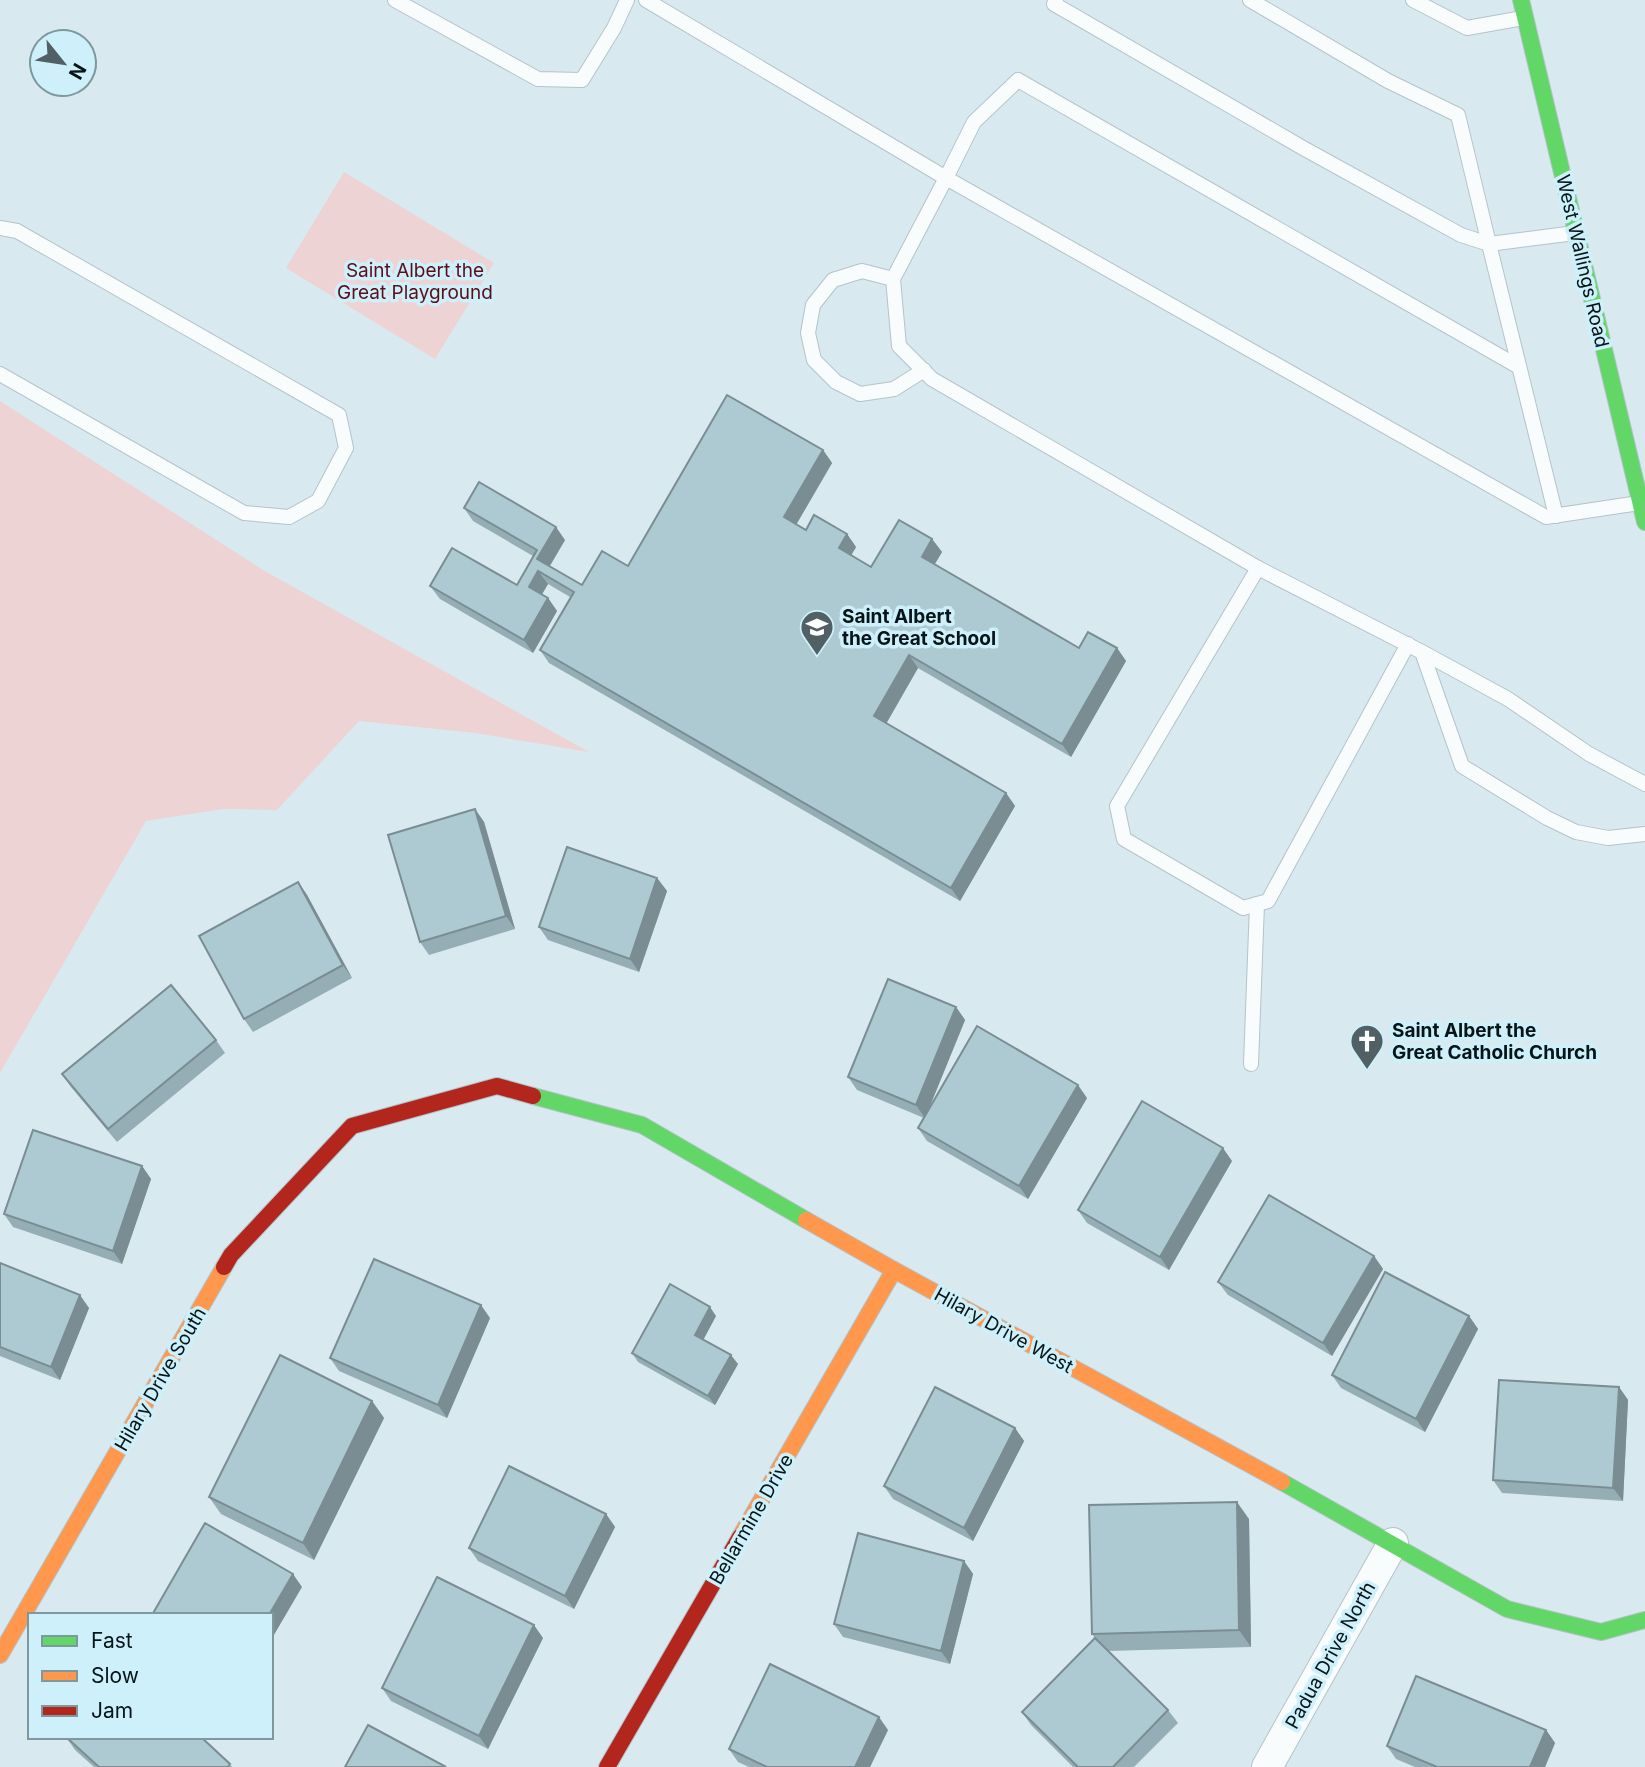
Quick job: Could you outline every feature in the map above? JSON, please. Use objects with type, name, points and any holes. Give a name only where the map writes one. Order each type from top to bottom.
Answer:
[{"type":"street","name":"West Wallings Road","points":[[1521,0],[1645,522]]},
{"type":"street","name":"Hilary Drive West","points":[[352,1126],[497,1086],[642,1125],[894,1270],[1393,1543],[1507,1609],[1601,1632],[1645,1620]]},
{"type":"street","name":"Hilary Drive South","points":[[0,1656],[231,1255],[352,1126]]},
{"type":"street","name":"Bellarmine Drive","points":[[607,1767],[894,1270]]},
{"type":"street","name":"Padua Drive North","points":[[1267,1767],[1393,1543]]},
{"type":"lane","points":[[395,0],[538,79],[582,80],[614,28],[627,0]]},
{"type":"lane","points":[[646,0],[946,178],[1546,517],[1640,503]]},
{"type":"lane","points":[[1056,0],[1054,4],[1303,148],[1461,234],[1489,244],[1576,233]]},
{"type":"lane","points":[[1250,0],[1388,81],[1458,115],[1556,516]]},
{"type":"lane","points":[[1413,0],[1467,27],[1526,18]]},
{"type":"lane","points":[[1519,367],[1018,80],[974,122],[892,279],[899,346],[932,379],[1258,568],[1408,644],[1508,699],[1590,754],[1645,784]]},
{"type":"lane","points":[[0,228],[17,231],[339,415],[346,449],[318,500],[289,517],[244,513],[0,374]]},
{"type":"lane","points":[[892,279],[862,271],[833,280],[813,306],[808,333],[814,360],[836,382],[860,394],[894,388],[923,370]]},
{"type":"lane","points":[[1258,568],[1117,806],[1124,839],[1243,908],[1268,901],[1408,644]]},
{"type":"lane","points":[[1422,652],[1462,766],[1547,818],[1576,832],[1608,838],[1645,834]]},
{"type":"lane","points":[[1251,1064],[1257,904]]},
{"type":"green space","name":"Saint Albert the Great Playground","points":[[344,172],[494,263],[435,359],[286,268]]},
{"type":"green space","points":[[0,401],[263,570],[589,752],[475,733],[359,721],[277,810],[223,809],[146,821],[0,1073]]},
{"type":"building","name":"Saint Albert the Great School","points":[[727,395],[823,450],[784,517],[806,530],[814,515],[847,534],[839,548],[871,567],[899,520],[932,539],[922,557],[1079,648],[1088,632],[1117,648],[1062,744],[909,655],[874,716],[1006,793],[951,888],[540,650],[574,592],[538,571],[529,587],[548,598],[524,640],[430,586],[452,548],[517,585],[537,550],[464,508],[479,482],[556,527],[537,559],[582,585],[602,551],[628,566]]},
{"type":"building","points":[[475,809],[506,916],[420,942],[388,835]]},
{"type":"building","points":[[567,847],[657,878],[630,959],[539,927]]},
{"type":"building","points":[[298,882],[343,965],[244,1019],[199,936]]},
{"type":"building","points":[[888,979],[956,1007],[916,1105],[848,1077]]},
{"type":"building","points":[[171,985],[216,1040],[108,1129],[62,1074]]},
{"type":"building","points":[[977,1026],[1078,1085],[1019,1186],[918,1128]]},
{"type":"building","points":[[1142,1101],[1223,1148],[1160,1257],[1078,1210]]},
{"type":"building","points":[[33,1130],[142,1166],[113,1251],[4,1214]]},
{"type":"building","points":[[1269,1195],[1374,1256],[1323,1343],[1218,1282]]},
{"type":"building","points":[[374,1259],[481,1305],[438,1405],[330,1358]]},
{"type":"building","points":[[0,1263],[80,1295],[51,1367],[0,1347]]},
{"type":"building","points":[[1385,1272],[1469,1316],[1416,1419],[1332,1375]]},
{"type":"building","points":[[670,1284],[710,1307],[695,1335],[731,1355],[708,1396],[632,1353]]},
{"type":"building","points":[[280,1355],[372,1401],[303,1543],[209,1497]]},
{"type":"building","points":[[1499,1380],[1619,1387],[1613,1488],[1493,1480]]},
{"type":"building","points":[[935,1387],[1015,1428],[964,1528],[884,1486]]},
{"type":"building","points":[[509,1466],[606,1514],[565,1596],[469,1548]]},
{"type":"building","points":[[1237,1502],[1239,1630],[1092,1634],[1089,1505]]},
{"type":"building","points":[[205,1523],[293,1574],[270,1613],[153,1613]]},
{"type":"building","points":[[858,1533],[964,1561],[941,1651],[834,1624]]},
{"type":"building","points":[[437,1577],[534,1625],[479,1736],[382,1688]]},
{"type":"building","points":[[1095,1638],[1168,1710],[1113,1767],[1078,1767],[1022,1712]]},
{"type":"building","points":[[770,1664],[879,1717],[855,1767],[767,1767],[729,1749]]},
{"type":"building","points":[[1416,1676],[1546,1730],[1530,1767],[1437,1767],[1387,1746]]},
{"type":"building","points":[[368,1725],[446,1767],[345,1767]]},
{"type":"building","points":[[68,1739],[203,1739],[230,1764],[228,1767],[99,1767]]},
{"type":"traffic: fast","points":[[1521,0],[1645,522]]},
{"type":"traffic: fast","points":[[533,1096],[642,1125],[806,1220]]},
{"type":"traffic: fast","points":[[1282,1482],[1507,1609],[1601,1632],[1645,1620]]},
{"type":"traffic: slow","points":[[806,1220],[1282,1482]]},
{"type":"traffic: slow","points":[[0,1655],[224,1267]]},
{"type":"traffic: slow","points":[[740,1537],[894,1270]]},
{"type":"traffic: jam","points":[[224,1267],[231,1255],[352,1126],[497,1086],[533,1096]]},
{"type":"traffic: jam","points":[[607,1767],[740,1537]]},
{"type":"place","name":"Saint Albert the Great School","points":[[817,657]]},
{"type":"place","name":"Saint Albert the Great Catholic Church","points":[[1367,1071]]}]
